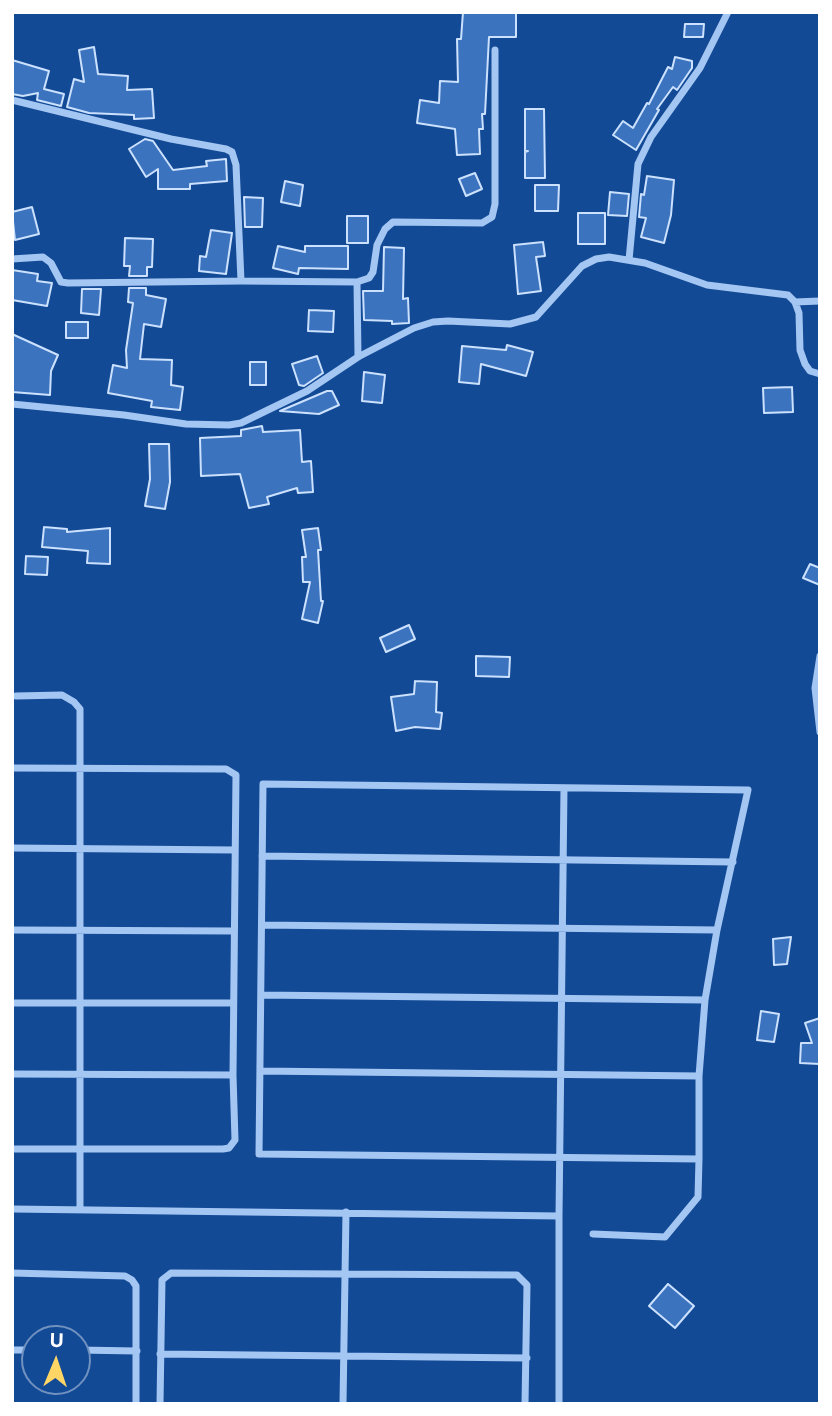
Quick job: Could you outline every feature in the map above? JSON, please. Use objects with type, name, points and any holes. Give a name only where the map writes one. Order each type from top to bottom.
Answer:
[{"type":"street","points":[[629,260],[638,164],[651,137],[700,68],[728,12]]},
{"type":"street","points":[[12,259],[43,257],[51,263],[61,282],[68,284],[357,282],[369,278],[373,272],[377,244],[385,229],[393,222],[482,223],[492,217],[495,204],[495,50]]},
{"type":"street","points":[[12,100],[232,152],[236,164],[241,281]]},
{"type":"street","points":[[12,404],[186,424],[241,423],[307,391],[358,357],[414,328],[433,322],[510,324],[536,317],[582,266],[609,257],[629,260],[707,285],[781,293],[795,302],[820,302]]},
{"type":"street","points":[[357,282],[358,357]]},
{"type":"street","points":[[795,302],[799,313],[800,350],[810,371],[820,374]]},
{"type":"street","points":[[820,656],[815,688],[820,732]]},
{"type":"street","points":[[16,696],[62,695],[80,709],[80,1210]]},
{"type":"street","points":[[12,768],[226,769],[236,775],[233,1003],[235,1140],[229,1148],[12,1149]]},
{"type":"street","points":[[593,1234],[665,1237],[698,1197],[699,1159],[699,1076],[705,1000],[716,930],[748,790],[263,784],[259,1154],[699,1159]]},
{"type":"street","points":[[559,1404],[564,788]]},
{"type":"street","points":[[12,848],[234,850]]},
{"type":"street","points":[[262,856],[733,862]]},
{"type":"street","points":[[262,925],[716,930]]},
{"type":"street","points":[[12,930],[234,931]]},
{"type":"street","points":[[261,995],[705,1000]]},
{"type":"street","points":[[12,1003],[233,1003]]},
{"type":"street","points":[[260,1071],[699,1076]]},
{"type":"street","points":[[12,1074],[233,1075]]},
{"type":"street","points":[[12,1209],[559,1216]]},
{"type":"street","points":[[343,1404],[346,1212]]},
{"type":"street","points":[[12,1273],[125,1276],[132,1280],[136,1286],[136,1404]]},
{"type":"street","points":[[160,1404],[162,1280],[171,1273],[517,1275],[527,1285],[526,1404]]},
{"type":"street","points":[[91,1350],[136,1351]]},
{"type":"street","points":[[160,1354],[527,1358]]},
{"type":"building","points":[[463,12],[516,12],[516,37],[489,37],[485,114],[482,114],[483,129],[479,129],[480,154],[457,155],[455,129],[417,123],[420,100],[439,103],[440,81],[458,82],[457,39],[461,39]]},
{"type":"building","points":[[685,24],[704,24],[703,37],[684,37]]},
{"type":"building","points":[[94,47],[98,74],[128,76],[127,90],[152,89],[154,118],[134,119],[134,115],[89,113],[67,107],[74,79],[84,82],[79,50]]},
{"type":"building","points":[[675,57],[692,61],[692,68],[677,90],[673,87],[657,109],[659,110],[636,150],[613,135],[623,121],[633,128],[668,67],[672,69]]},
{"type":"building","points":[[12,60],[49,71],[44,89],[64,94],[61,106],[37,100],[38,93],[23,96],[12,94]]},
{"type":"building","points":[[525,109],[544,109],[545,178],[525,178],[525,152],[528,151],[525,151]]},
{"type":"building","points":[[145,139],[153,141],[173,170],[207,166],[206,161],[226,159],[227,181],[190,184],[190,189],[158,189],[158,169],[146,177],[129,149]]},
{"type":"building","points":[[475,173],[482,189],[466,196],[459,179]]},
{"type":"building","points":[[647,176],[674,180],[671,215],[664,243],[641,237],[646,218],[639,217],[641,194],[644,195]]},
{"type":"building","points":[[285,181],[303,185],[300,206],[281,202]]},
{"type":"building","points":[[535,185],[559,185],[558,211],[535,211]]},
{"type":"building","points":[[610,192],[629,194],[627,216],[608,215]]},
{"type":"building","points":[[244,197],[263,198],[262,227],[245,227]]},
{"type":"building","points":[[32,207],[39,234],[15,240],[12,212]]},
{"type":"building","points":[[578,213],[605,213],[605,244],[578,244]]},
{"type":"building","points":[[347,216],[368,216],[368,243],[347,243]]},
{"type":"building","points":[[211,230],[232,233],[226,274],[199,271],[200,256],[206,257]]},
{"type":"building","points":[[125,238],[153,239],[152,267],[147,267],[147,276],[129,276],[130,266],[124,266]]},
{"type":"building","points":[[543,242],[545,256],[536,257],[541,291],[518,294],[514,245]]},
{"type":"building","points":[[278,246],[305,252],[305,246],[348,246],[348,269],[299,268],[298,274],[273,268]]},
{"type":"building","points":[[384,247],[404,248],[403,299],[408,298],[409,323],[392,324],[392,321],[364,320],[363,291],[383,291]]},
{"type":"building","points":[[12,270],[38,274],[37,281],[52,283],[47,306],[12,300]]},
{"type":"building","points":[[129,288],[146,288],[146,295],[166,299],[161,327],[144,324],[140,359],[172,360],[171,385],[183,387],[180,410],[151,407],[152,401],[108,393],[113,365],[127,368],[126,350],[133,303],[128,302]]},
{"type":"building","points":[[82,289],[101,289],[99,315],[81,313]]},
{"type":"building","points":[[309,310],[334,311],[333,332],[308,331]]},
{"type":"building","points":[[66,322],[88,322],[88,338],[66,338]]},
{"type":"building","points":[[12,334],[58,355],[51,371],[50,395],[12,392]]},
{"type":"building","points":[[507,345],[533,352],[526,376],[481,364],[479,384],[459,382],[462,346],[506,350]]},
{"type":"building","points":[[317,356],[323,373],[304,386],[299,385],[292,364]]},
{"type":"building","points":[[250,362],[266,362],[266,385],[250,385]]},
{"type":"building","points":[[364,372],[385,375],[382,403],[362,401]]},
{"type":"building","points":[[792,387],[793,412],[764,413],[763,388]]},
{"type":"building","points":[[332,391],[339,405],[319,414],[280,411]]},
{"type":"building","points":[[262,426],[263,432],[300,430],[302,462],[311,461],[313,492],[298,493],[297,488],[267,497],[269,504],[249,508],[240,474],[201,476],[200,438],[241,436],[241,430]]},
{"type":"building","points":[[149,444],[169,444],[170,482],[165,509],[145,506],[150,479]]},
{"type":"building","points":[[44,527],[67,529],[67,532],[110,528],[110,564],[87,563],[88,551],[42,547]]},
{"type":"building","points":[[318,528],[323,601],[318,623],[302,619],[310,582],[303,582],[302,557],[306,557],[302,530]]},
{"type":"building","points":[[26,556],[48,557],[47,575],[25,574]]},
{"type":"building","points":[[810,564],[820,568],[820,585],[803,578]]},
{"type":"building","points":[[409,625],[415,639],[386,652],[380,638]]},
{"type":"building","points":[[476,656],[510,657],[509,677],[476,676]]},
{"type":"building","points":[[415,681],[437,682],[436,712],[442,713],[440,729],[415,727],[396,731],[391,697],[414,694]]},
{"type":"building","points":[[791,937],[787,964],[774,965],[773,939]]},
{"type":"building","points":[[761,1011],[779,1014],[774,1042],[757,1040]]},
{"type":"building","points":[[820,1018],[820,1064],[800,1063],[801,1043],[812,1043],[805,1023]]},
{"type":"building","points":[[668,1284],[694,1306],[675,1328],[649,1306]]}]
